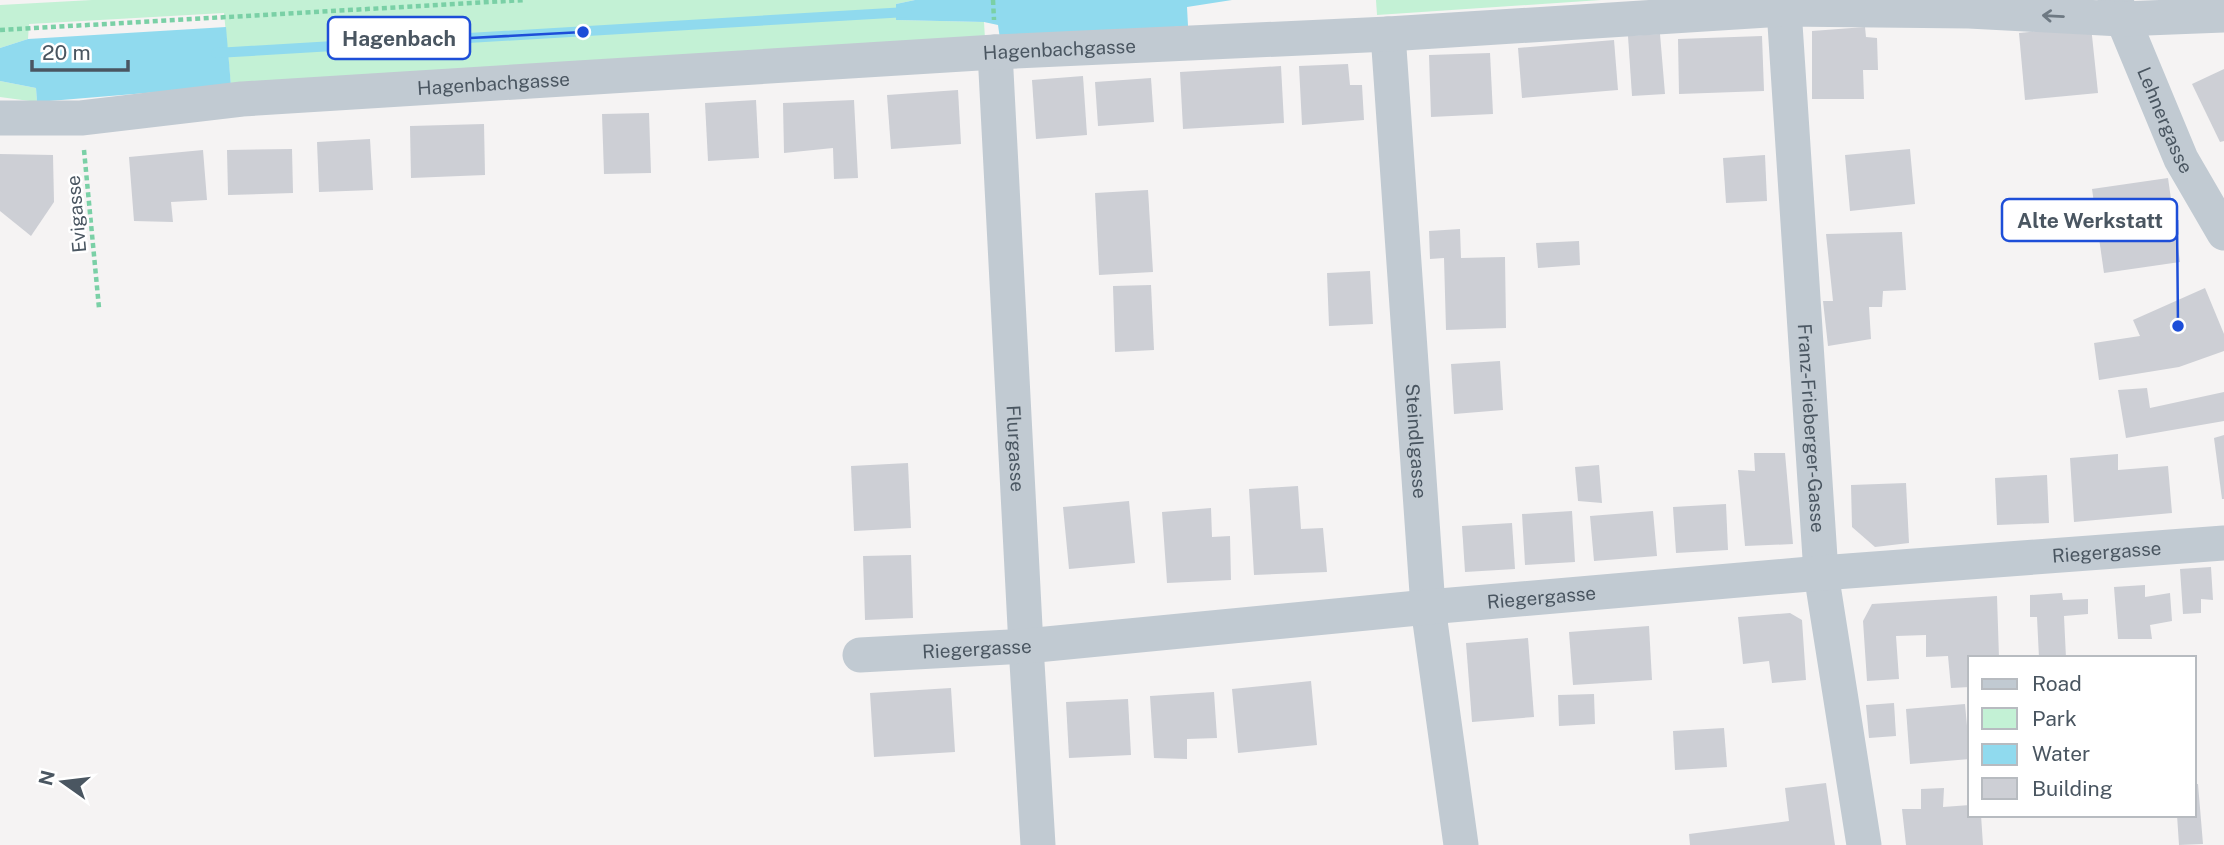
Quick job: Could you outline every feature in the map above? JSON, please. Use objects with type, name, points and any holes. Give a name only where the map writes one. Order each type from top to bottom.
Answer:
[{"type":"street","name":"Hagenbachgasse","points":[[0,118],[81,118],[242,99],[995,52],[1388,34],[1784,9],[1969,11],[2117,7],[2224,15]]},
{"type":"street","name":"Lehnergasse","points":[[2117,7],[2181,159],[2224,233]]},
{"type":"street","name":"Franz-Frieberger-Gasse","points":[[1784,9],[1821,573],[1864,845]]},
{"type":"street","name":"Steindlgasse","points":[[1388,34],[1428,607],[1461,845]]},
{"type":"street","name":"Flurgasse","points":[[995,52],[1038,845]]},
{"type":"street","name":"Riegergasse","points":[[860,655],[1026,646],[1821,573],[2224,544]]},
{"type":"path","points":[[0,30],[525,0]]},
{"type":"path","name":"Evigasse","points":[[81,118],[99,307]]},
{"type":"green space","points":[[92,0],[915,0],[896,4],[896,20],[984,22],[985,39],[231,86],[224,13],[29,24],[28,39],[0,48],[0,5]]},
{"type":"green space","points":[[1376,0],[1601,0],[1377,15]]},
{"type":"green space","points":[[0,81],[36,88],[37,102],[0,97]]},
{"type":"water","points":[[915,0],[1232,0],[1187,7],[1188,26],[1000,39],[998,25],[984,22],[896,20],[896,4]]},
{"type":"water","points":[[226,27],[231,86],[37,102],[36,88],[0,81],[0,48],[28,39]]},
{"type":"building","points":[[2091,26],[2098,93],[2025,100],[2019,33]]},
{"type":"building","points":[[1865,27],[1866,37],[1877,38],[1878,70],[1863,70],[1864,99],[1812,99],[1812,31]]},
{"type":"building","points":[[1660,34],[1665,94],[1632,96],[1628,36]]},
{"type":"building","points":[[1762,36],[1764,91],[1679,94],[1678,39]]},
{"type":"building","points":[[1614,40],[1618,90],[1522,98],[1518,48]]},
{"type":"building","points":[[1490,53],[1493,114],[1431,117],[1429,55]]},
{"type":"building","points":[[1348,64],[1350,85],[1362,85],[1364,120],[1302,125],[1299,66]]},
{"type":"building","points":[[1281,66],[1284,123],[1183,129],[1180,72]]},
{"type":"building","points":[[2224,69],[2224,141],[2220,142],[2192,84]]},
{"type":"building","points":[[1083,76],[1087,135],[1036,139],[1032,80]]},
{"type":"building","points":[[1151,78],[1154,122],[1098,126],[1095,82]]},
{"type":"building","points":[[958,90],[961,144],[891,149],[887,95]]},
{"type":"building","points":[[756,100],[759,158],[708,161],[705,103]]},
{"type":"building","points":[[854,100],[858,178],[834,179],[833,148],[784,153],[783,103]]},
{"type":"building","points":[[649,113],[651,173],[604,174],[602,114]]},
{"type":"building","points":[[484,124],[485,175],[411,178],[410,126]]},
{"type":"building","points":[[370,139],[373,190],[319,192],[317,142]]},
{"type":"building","points":[[292,149],[293,193],[228,195],[227,150]]},
{"type":"building","points":[[1910,149],[1915,204],[1850,211],[1845,155]]},
{"type":"building","points":[[203,150],[207,200],[171,202],[173,222],[134,221],[129,157]]},
{"type":"building","points":[[0,154],[53,155],[54,202],[31,236],[0,211]]},
{"type":"building","points":[[1765,155],[1767,201],[1726,203],[1723,158]]},
{"type":"building","points":[[2168,178],[2180,262],[2104,273],[2092,189]]},
{"type":"building","points":[[1148,190],[1153,272],[1099,275],[1095,193]]},
{"type":"building","points":[[1460,229],[1461,258],[1505,257],[1506,328],[1446,330],[1444,258],[1430,259],[1429,231]]},
{"type":"building","points":[[1902,232],[1906,290],[1883,291],[1882,307],[1869,307],[1871,339],[1828,346],[1823,301],[1833,301],[1826,234]]},
{"type":"building","points":[[1579,241],[1580,265],[1538,268],[1536,243]]},
{"type":"building","points":[[1370,271],[1373,324],[1329,326],[1327,273]]},
{"type":"building","points":[[1151,285],[1154,350],[1115,352],[1113,286]]},
{"type":"building","points":[[2205,288],[2224,334],[2224,351],[2179,367],[2099,380],[2094,343],[2140,336],[2133,320]]},
{"type":"building","points":[[1500,361],[1503,410],[1454,414],[1451,364]]},
{"type":"building","points":[[2147,388],[2150,408],[2224,392],[2224,421],[2126,438],[2118,390]]},
{"type":"building","points":[[2224,435],[2224,499],[2222,499],[2214,438]]},
{"type":"building","points":[[1754,453],[1785,453],[1793,544],[1745,546],[1738,470],[1755,471]]},
{"type":"building","points":[[2118,454],[2118,470],[2168,466],[2172,513],[2074,522],[2070,458]]},
{"type":"building","points":[[908,463],[911,528],[854,531],[851,466]]},
{"type":"building","points":[[1599,465],[1602,503],[1578,501],[1575,467]]},
{"type":"building","points":[[2047,475],[2049,523],[1997,525],[1995,478]]},
{"type":"building","points":[[1906,483],[1909,543],[1875,547],[1852,527],[1851,485]]},
{"type":"building","points":[[1298,486],[1301,529],[1323,528],[1327,572],[1254,575],[1249,489]]},
{"type":"building","points":[[1129,501],[1135,563],[1069,569],[1063,507]]},
{"type":"building","points":[[1726,504],[1728,550],[1676,553],[1673,507]]},
{"type":"building","points":[[1211,508],[1212,537],[1230,536],[1231,580],[1167,583],[1162,512]]},
{"type":"building","points":[[1572,511],[1575,562],[1525,565],[1522,514]]},
{"type":"building","points":[[1653,511],[1657,556],[1594,561],[1590,516]]},
{"type":"building","points":[[1512,523],[1515,569],[1465,572],[1462,526]]},
{"type":"building","points":[[911,555],[913,618],[865,620],[863,556]]},
{"type":"building","points":[[2211,567],[2213,600],[2201,599],[2201,613],[2183,614],[2180,569]]},
{"type":"building","points":[[2145,585],[2145,597],[2170,593],[2172,621],[2150,625],[2152,639],[2118,639],[2114,587]]},
{"type":"building","points":[[2062,593],[2063,600],[2088,599],[2088,614],[2064,616],[2066,656],[2039,656],[2037,617],[2030,617],[2030,595]]},
{"type":"building","points":[[1997,596],[1999,656],[1968,656],[1968,687],[1951,688],[1948,656],[1926,657],[1926,635],[1896,636],[1899,679],[1867,681],[1863,621],[1872,604]]},
{"type":"building","points":[[1790,613],[1802,620],[1806,680],[1772,683],[1769,661],[1743,664],[1738,617]]},
{"type":"building","points":[[1649,626],[1652,680],[1573,685],[1569,632]]},
{"type":"building","points":[[1528,638],[1534,717],[1472,722],[1466,643]]},
{"type":"building","points":[[1311,681],[1317,745],[1238,753],[1232,689]]},
{"type":"building","points":[[951,688],[955,752],[874,757],[870,693]]},
{"type":"building","points":[[1214,692],[1217,738],[1187,739],[1187,759],[1154,758],[1150,696]]},
{"type":"building","points":[[1594,694],[1595,724],[1559,726],[1558,695]]},
{"type":"building","points":[[1128,699],[1131,755],[1069,758],[1066,702]]},
{"type":"building","points":[[1894,703],[1896,736],[1869,738],[1866,705]]},
{"type":"building","points":[[1965,704],[1968,759],[1910,764],[1906,709]]},
{"type":"building","points":[[1724,728],[1727,767],[1675,770],[1673,731]]},
{"type":"building","points":[[1826,783],[1835,845],[1690,845],[1689,834],[1789,821],[1785,788]]},
{"type":"building","points":[[2198,784],[2203,844],[2179,845],[2177,817],[2196,817]]},
{"type":"building","points":[[1944,788],[1943,807],[1968,805],[1968,817],[1981,817],[1983,845],[1906,845],[1902,809],[1921,809],[1921,789]]},
{"type":"waterway","points":[[216,53],[907,12]]},
{"type":"place","name":"Hagenbach","points":[[583,32]]},
{"type":"place","name":"Alte Werkstatt","points":[[2178,326]]}]
